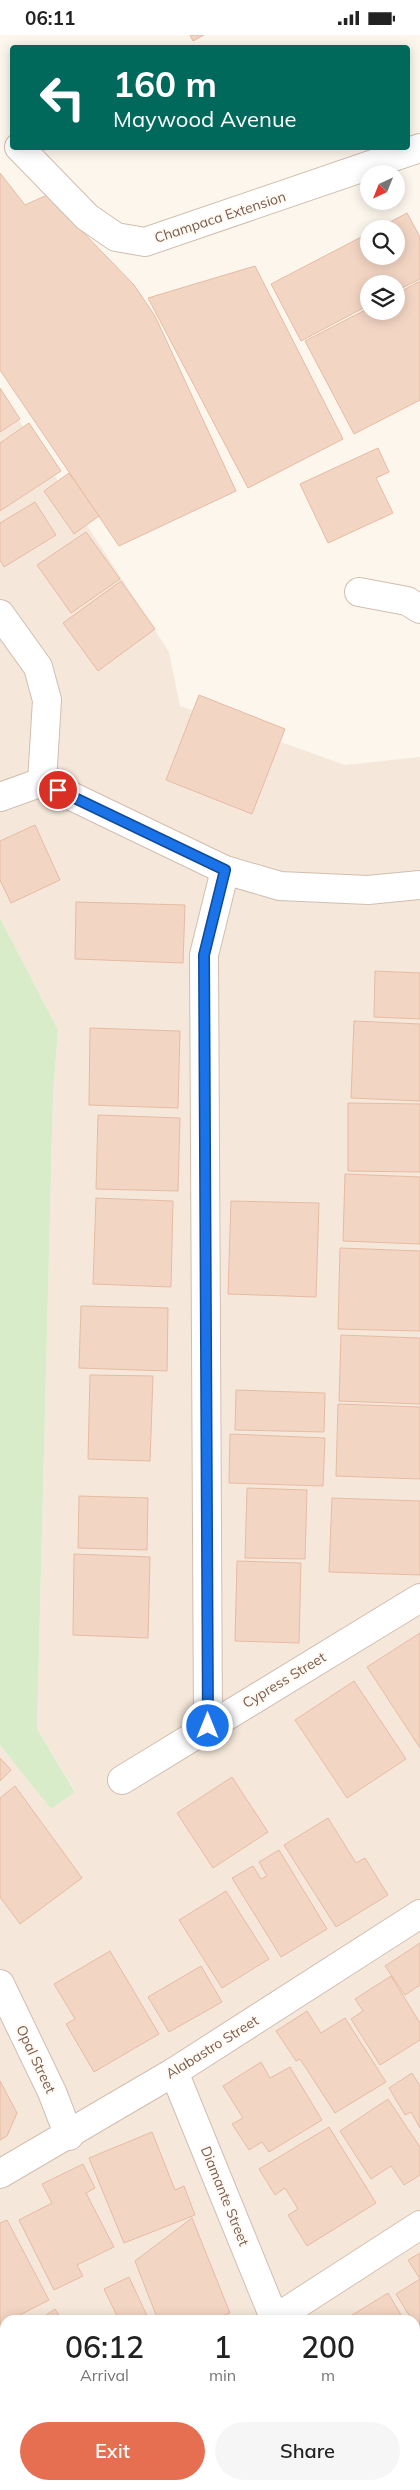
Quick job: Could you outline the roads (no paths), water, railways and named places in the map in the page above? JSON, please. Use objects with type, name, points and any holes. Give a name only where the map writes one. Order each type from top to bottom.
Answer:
[{"type":"street","name":"Champaca Extension","points":[[21,150],[87,217],[116,237],[145,242],[420,148]]},
{"type":"street","points":[[359,592],[407,601],[420,609]]},
{"type":"street","points":[[0,614],[38,667],[47,700],[42,782]]},
{"type":"street","points":[[0,797],[42,782],[225,870],[280,886],[368,890],[420,885]]},
{"type":"street","points":[[208,1726],[204,955],[225,870]]},
{"type":"street","name":"Cypress Street","points":[[122,1780],[420,1598]]},
{"type":"street","name":"Alabastro Street","points":[[0,2174],[174,2072],[420,1914]]},
{"type":"street","name":"Opal Street","points":[[0,1984],[52,2092],[69,2135]]},
{"type":"street","name":"Diamante Street","points":[[174,2072],[272,2315]]},
{"type":"street","points":[[282,2315],[420,2225]]}]
